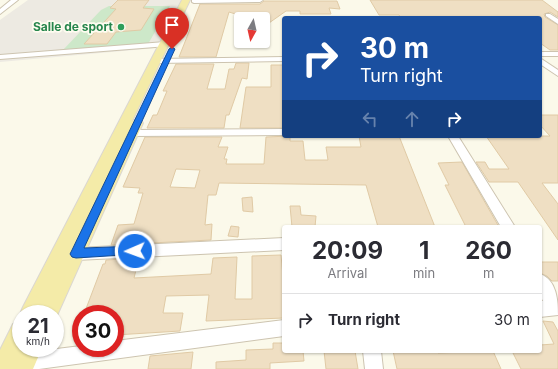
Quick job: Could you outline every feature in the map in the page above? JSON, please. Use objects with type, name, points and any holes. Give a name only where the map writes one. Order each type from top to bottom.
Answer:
[{"type":"main road","points":[[51,305],[132,133],[162,61],[165,44],[191,0]]},
{"type":"main road","points":[[35,305],[162,61],[191,0]]},
{"type":"main road","points":[[2,369],[12,350]]},
{"type":"street","points":[[0,12],[15,0]]},
{"type":"street","points":[[191,0],[260,0]]},
{"type":"street","points":[[548,15],[558,22]]},
{"type":"street","points":[[0,57],[165,44]]},
{"type":"street","points":[[542,54],[558,54]]},
{"type":"street","points":[[162,61],[282,59]]},
{"type":"street","points":[[542,62],[558,74]]},
{"type":"street","points":[[132,133],[282,132]]},
{"type":"street","points":[[454,138],[507,225]]},
{"type":"street","points":[[76,254],[282,244]]},
{"type":"street","points":[[542,286],[549,302]]},
{"type":"street","points":[[25,360],[282,328]]},
{"type":"street","points":[[372,353],[374,369]]},
{"type":"shaded area","points":[[28,0],[182,0],[156,48],[0,62],[0,20]]},
{"type":"green space","name":"Salle de sport","points":[[109,6],[170,6],[148,44],[63,50],[101,10]]},
{"type":"building","points":[[118,0],[149,0],[143,8],[154,9],[141,30],[116,32],[107,44],[84,44],[116,9],[110,8]]},
{"type":"building","points":[[370,0],[542,0],[558,12],[558,17],[550,12],[544,14],[545,17],[558,25],[558,50],[550,50],[542,44],[542,16],[379,15]]},
{"type":"building","points":[[264,1],[337,1],[340,9],[329,8],[331,14],[300,14],[300,11],[286,11],[270,22],[270,12],[234,12],[234,14],[229,12],[216,57],[179,57],[200,4],[260,4]]},
{"type":"building","points":[[236,63],[249,63],[247,79],[242,78],[229,115],[226,115],[224,128],[147,128],[153,115],[157,115],[167,91],[163,91],[176,64],[214,64],[207,89],[225,89],[229,69],[234,69]]},
{"type":"building","points":[[271,65],[282,65],[282,128],[240,128],[246,87],[271,87]]},
{"type":"building","points":[[542,115],[558,115],[558,183],[542,183],[558,204],[558,240],[518,182],[489,182],[476,162],[485,162],[489,169],[509,169],[487,138],[542,138],[542,136],[550,136],[542,127]]},
{"type":"building","points":[[282,136],[282,138],[290,138],[290,141],[303,141],[305,160],[328,160],[326,147],[361,147],[359,138],[400,138],[434,225],[377,225],[366,185],[219,183],[216,195],[208,195],[205,225],[212,224],[211,240],[111,245],[118,225],[134,224],[143,193],[138,193],[140,188],[123,187],[145,137],[222,137],[218,147],[228,147],[224,159],[227,159],[226,164],[264,164],[266,137]],"holes":[[[176,169],[200,170],[195,188],[170,187]]]},
{"type":"building","points":[[462,162],[498,225],[465,225],[445,185],[449,185],[438,163]]},
{"type":"building","points":[[252,197],[253,212],[243,211],[242,198]]},
{"type":"building","points":[[290,206],[300,206],[301,215],[316,216],[315,225],[292,225]]},
{"type":"building","points":[[231,226],[239,227],[238,237],[228,236]]},
{"type":"building","points":[[281,255],[282,318],[206,321],[209,295],[166,296],[163,313],[183,313],[180,331],[124,334],[124,305],[87,305],[103,264],[105,264],[106,260],[139,258],[134,278],[211,274],[213,258],[237,257],[235,299],[252,299],[252,256]]},
{"type":"building","points":[[542,262],[558,262],[558,281],[552,281],[542,274]]},
{"type":"building","points":[[543,321],[553,322],[558,331],[558,369],[521,369],[513,353],[542,353],[542,345],[554,344]]},
{"type":"building","points":[[273,343],[282,343],[282,353],[303,353],[304,361],[270,363],[270,369],[216,369],[216,362],[246,360],[246,350],[273,349]]},
{"type":"building","points":[[193,352],[191,369],[148,369],[150,356]]},
{"type":"building","points":[[324,353],[355,353],[358,369],[326,369]]},
{"type":"building","points":[[393,353],[494,353],[501,369],[397,369]]},
{"type":"place","name":"Salle de sport","points":[[121,27]]},
{"type":"route","points":[[135,251],[76,254],[172,49]]}]
